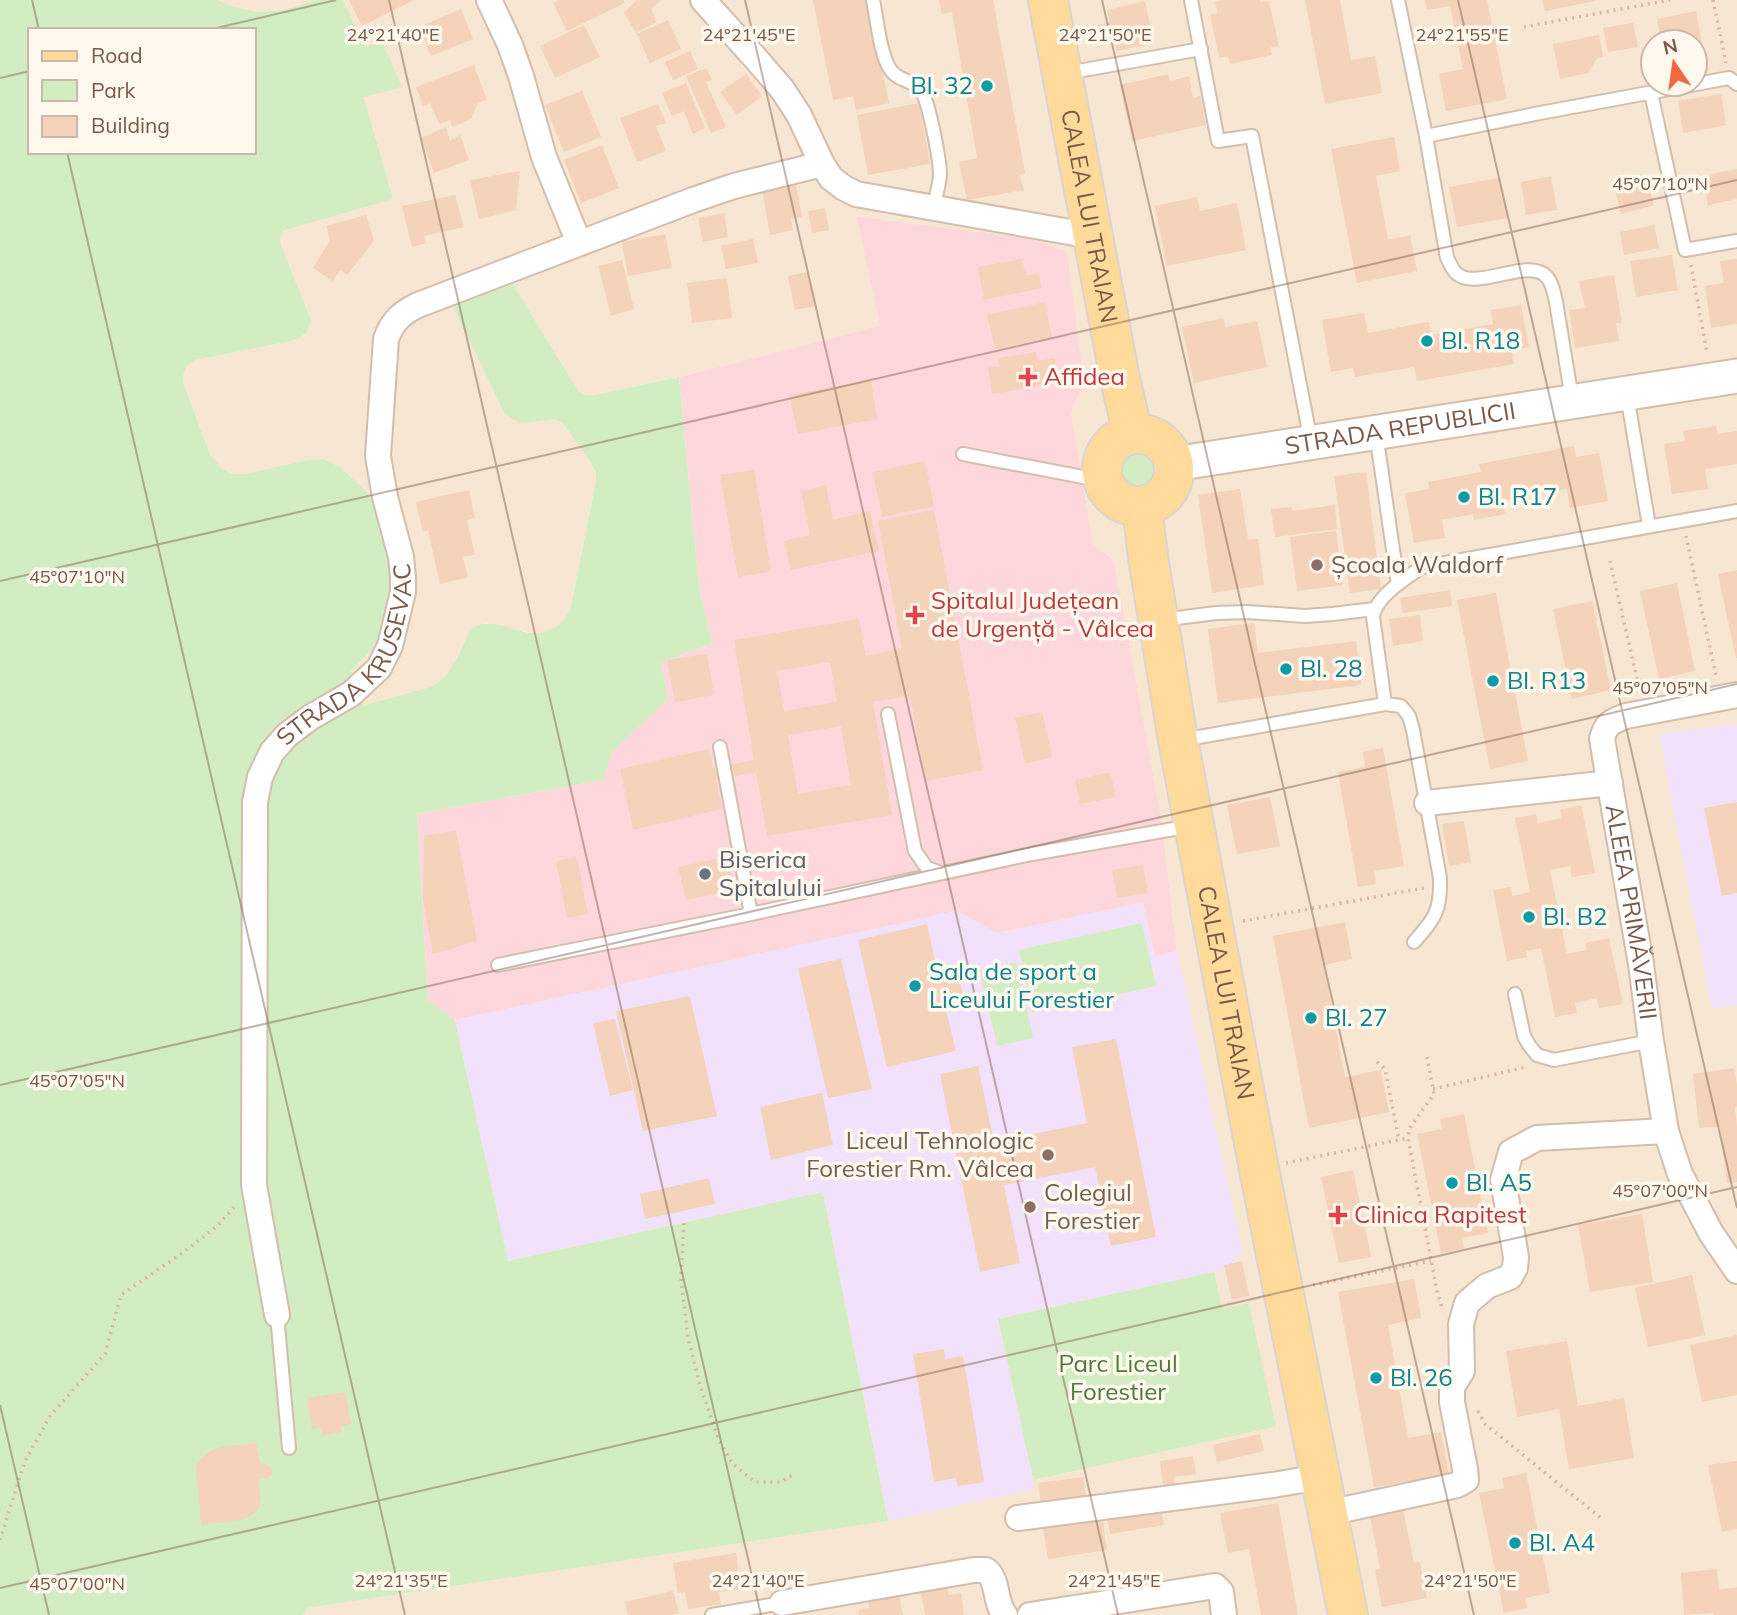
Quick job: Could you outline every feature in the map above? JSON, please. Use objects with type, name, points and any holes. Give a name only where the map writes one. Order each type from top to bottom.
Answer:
[{"type":"main road","name":"CALEA LUI TRAIAN","points":[[1048,0],[1119,379],[1133,434]]},
{"type":"main road","name":"STRADA REPUBLICII","points":[[1174,464],[1724,378]]},
{"type":"main road","points":[[1141,433],[1153,436],[1168,447],[1174,464],[1175,474],[1164,496],[1142,506],[1126,504],[1110,493],[1102,469],[1107,452],[1115,442],[1125,435],[1141,433]]},
{"type":"main road","name":"CALEA LUI TRAIAN","points":[[1142,506],[1178,740],[1283,1292],[1348,1615]]},
{"type":"street","points":[[489,0],[513,55],[541,148],[579,243]]},
{"type":"street","points":[[702,0],[782,89],[799,115],[822,164],[831,178],[844,187],[856,194],[1092,236]]},
{"type":"street","name":"STRADA KRUSEVAC","points":[[277,1315],[254,1185],[255,802],[260,777],[272,752],[286,735],[351,694],[379,668],[390,646],[404,577],[378,456],[386,339],[396,319],[405,311],[693,200],[734,186],[822,164]]},
{"type":"street","points":[[1644,712],[1729,697]]},
{"type":"street","name":"ALEEA PRIMĂVERII","points":[[1644,712],[1612,721],[1604,729],[1602,739],[1641,964],[1651,1041],[1666,1131],[1680,1174],[1711,1233],[1737,1271]]},
{"type":"street","points":[[1427,803],[1610,783]]},
{"type":"street","points":[[1018,1518],[1273,1485],[1324,1495],[1457,1486],[1466,1480],[1451,1402],[1451,1387],[1462,1371],[1461,1324],[1467,1303],[1487,1286],[1510,1277],[1515,1268],[1516,1257],[1503,1180],[1511,1152],[1538,1138],[1666,1131]]},
{"type":"street","points":[[782,1603],[986,1570],[992,1574],[1000,1609],[1005,1615]]},
{"type":"street","points":[[1030,1615],[1215,1586],[1221,1592],[1224,1615]]},
{"type":"lane","points":[[873,0],[885,60],[891,72],[914,84],[926,100],[940,176],[933,208]]},
{"type":"lane","points":[[1192,0],[1218,141],[1252,136],[1311,443]]},
{"type":"lane","points":[[1398,0],[1426,136],[1447,258],[1454,271],[1463,277],[1476,279],[1525,271],[1539,272],[1547,276],[1556,302],[1572,402]]},
{"type":"lane","points":[[1062,74],[1201,49]]},
{"type":"lane","points":[[1709,85],[1733,81]]},
{"type":"lane","points":[[1426,136],[1639,95]]},
{"type":"lane","points":[[1652,98],[1685,250],[1737,241]]},
{"type":"lane","points":[[1627,393],[1649,526]]},
{"type":"lane","points":[[1376,433],[1398,584]]},
{"type":"lane","points":[[963,454],[1104,481]]},
{"type":"lane","points":[[1158,620],[1247,612],[1305,616],[1374,608],[1398,584],[1422,567],[1737,511]]},
{"type":"lane","points":[[1374,608],[1385,704]]},
{"type":"lane","points":[[1178,740],[1385,704],[1401,706],[1409,716],[1427,803],[1441,900],[1433,921],[1415,942]]},
{"type":"lane","points":[[888,714],[915,851],[927,868],[942,873]]},
{"type":"lane","points":[[720,747],[751,914]]},
{"type":"lane","points":[[498,965],[1032,853],[1195,825]]},
{"type":"lane","points":[[1515,994],[1524,1036],[1529,1045],[1536,1055],[1554,1060]]},
{"type":"lane","name":"ALEEA PRIMĂVERII","points":[[1554,1060],[1651,1041]]},
{"type":"lane","points":[[277,1315],[289,1448]]},
{"type":"lane","points":[[712,1615],[782,1603]]},
{"type":"path","points":[[1524,27],[1670,0]]},
{"type":"path","points":[[1713,0],[1733,81]]},
{"type":"path","points":[[1685,250],[1693,269],[1724,378]]},
{"type":"path","points":[[1682,520],[1729,697]]},
{"type":"path","points":[[1610,561],[1644,712]]},
{"type":"path","points":[[1255,919],[1440,885]]},
{"type":"path","points":[[1427,1057],[1434,1094],[1409,1129],[1408,1138],[1437,1291],[1445,1318]]},
{"type":"path","points":[[1433,1089],[1554,1060]]},
{"type":"path","points":[[1377,1062],[1385,1069],[1399,1140]]},
{"type":"path","points":[[1317,1157],[1408,1138]]},
{"type":"path","points":[[0,1540],[24,1461],[50,1416],[105,1354],[121,1295],[216,1227],[254,1185]]},
{"type":"path","points":[[684,1223],[681,1279],[688,1338],[719,1441],[732,1463],[755,1482],[782,1482],[795,1473]]},
{"type":"path","points":[[1283,1292],[1431,1261]]},
{"type":"path","points":[[1462,1371],[1485,1424],[1602,1519]]},
{"type":"shaded area","points":[[218,0],[316,0],[285,10],[257,12]]},
{"type":"shaded area","points":[[343,0],[1737,0],[1737,1615],[303,1615],[306,1608],[888,1521],[1034,1489],[1033,1480],[1275,1427],[1249,1303],[1222,1309],[1214,1272],[1238,1267],[1236,1256],[1242,1254],[1177,951],[1161,817],[1114,561],[1093,544],[1071,412],[1084,383],[858,217],[881,326],[679,377],[595,395],[585,395],[578,391],[513,284],[544,419],[563,423],[596,473],[571,607],[567,618],[549,632],[537,634],[486,623],[470,630],[451,671],[444,679],[434,686],[364,705],[351,671],[373,649],[365,490],[340,467],[324,459],[245,474],[233,474],[223,469],[210,455],[183,382],[183,372],[187,365],[195,360],[292,341],[304,336],[311,320],[281,245],[280,236],[284,231],[393,199],[364,96],[401,87],[382,42],[366,47]]},
{"type":"shaded area","name":"Spitalul Județean de Urgență - Vâlcea","points":[[857,217],[1026,238],[1067,252],[1084,383],[1071,412],[1093,544],[1114,561],[1161,817],[1177,951],[1155,956],[1143,902],[998,933],[956,911],[455,1020],[428,1002],[417,814],[603,780],[611,752],[668,699],[661,662],[712,644],[699,586],[679,377],[880,326]]},
{"type":"shaded area","points":[[1737,724],[1737,1005],[1712,1009],[1659,734]]},
{"type":"shaded area","name":"Colegiul Forestier","points":[[1143,902],[1155,956],[1177,951],[1243,1254],[1236,1256],[1238,1267],[998,1319],[1035,1489],[888,1521],[823,1192],[508,1261],[455,1020],[956,911],[999,933]]},
{"type":"green space","points":[[0,0],[218,0],[257,12],[285,10],[316,0],[343,0],[366,47],[382,41],[402,87],[364,97],[393,199],[283,231],[280,236],[281,245],[311,320],[303,336],[292,341],[195,360],[183,374],[183,382],[210,455],[223,469],[233,474],[245,474],[324,459],[340,467],[365,490],[379,510],[397,576],[387,621],[373,649],[351,671],[364,705],[434,686],[452,668],[470,630],[479,625],[500,625],[532,633],[543,632],[560,624],[571,607],[596,473],[563,423],[554,419],[521,423],[505,414],[453,306],[513,284],[578,391],[585,395],[679,377],[699,586],[712,644],[661,662],[668,699],[612,752],[603,780],[417,814],[428,1001],[455,1020],[508,1261],[823,1192],[888,1521],[307,1608],[303,1615],[0,1615]]},
{"type":"green space","points":[[1139,448],[1154,455],[1161,470],[1154,485],[1139,492],[1124,485],[1117,470],[1124,455]]},
{"type":"green space","points":[[1142,923],[1156,986],[1032,1013],[1019,950]]},
{"type":"green space","points":[[1016,962],[1033,1038],[997,1046],[980,970]]},
{"type":"green space","name":"Parc Liceul Forestier","points":[[1214,1272],[1222,1308],[1249,1303],[1276,1427],[1033,1480],[998,1319]]},
{"type":"building","points":[[349,0],[414,0],[362,26]]},
{"type":"building","points":[[560,0],[623,0],[625,3],[567,31],[553,3]]},
{"type":"building","points":[[637,0],[662,0],[651,8],[656,22],[636,33],[624,12]]},
{"type":"building","points":[[813,0],[868,0],[889,103],[856,110],[853,96],[833,100]]},
{"type":"building","name":"Bl. 32","points":[[939,0],[993,0],[1025,173],[1019,175],[1024,190],[967,200],[959,162],[977,158],[952,12],[942,14]]},
{"type":"building","points":[[1305,0],[1340,0],[1351,60],[1375,56],[1382,93],[1325,104]]},
{"type":"building","points":[[1425,0],[1487,0],[1507,99],[1446,111],[1439,74],[1463,69],[1450,6],[1427,10]]},
{"type":"building","points":[[1542,0],[1595,0],[1595,1],[1545,11]]},
{"type":"building","points":[[1145,1],[1154,43],[1117,51],[1114,36],[1101,39],[1098,25],[1110,22],[1107,10]]},
{"type":"building","points":[[1269,1],[1279,46],[1270,47],[1272,55],[1230,64],[1228,56],[1219,58],[1210,15],[1218,13],[1215,2]]},
{"type":"building","points":[[461,9],[473,39],[431,56],[419,27]]},
{"type":"building","points":[[1696,11],[1699,28],[1659,28],[1657,19]]},
{"type":"building","points":[[668,20],[681,49],[650,63],[637,34]]},
{"type":"building","points":[[1633,23],[1638,47],[1608,52],[1603,28]]},
{"type":"building","points":[[584,25],[600,57],[555,78],[540,46]]},
{"type":"building","points":[[1599,35],[1603,57],[1597,58],[1588,73],[1560,79],[1553,44]]},
{"type":"building","points":[[690,51],[698,69],[673,80],[665,62]]},
{"type":"building","points":[[474,65],[487,100],[478,103],[471,119],[452,127],[450,120],[439,124],[430,103],[423,106],[416,87]]},
{"type":"building","points":[[707,68],[712,80],[706,82],[726,127],[711,133],[686,76]]},
{"type":"building","points":[[746,74],[762,96],[737,115],[720,92]]},
{"type":"building","points":[[1168,74],[1170,81],[1189,76],[1193,98],[1200,96],[1206,125],[1132,141],[1120,85]]},
{"type":"building","points":[[686,83],[705,128],[693,134],[684,111],[672,116],[662,93]]},
{"type":"building","points":[[582,91],[601,137],[564,152],[545,105]]},
{"type":"building","points":[[1721,94],[1726,125],[1683,133],[1678,101]]},
{"type":"building","points":[[919,103],[930,164],[868,175],[857,115]]},
{"type":"building","points":[[658,104],[666,123],[656,126],[666,151],[637,162],[620,118]]},
{"type":"building","points":[[446,127],[450,141],[460,135],[469,160],[434,173],[421,138]]},
{"type":"building","points":[[1394,137],[1400,171],[1376,176],[1388,240],[1410,235],[1417,271],[1357,283],[1331,149]]},
{"type":"building","points":[[602,145],[619,188],[581,203],[564,160]]},
{"type":"building","points":[[1737,169],[1737,199],[1708,205],[1702,176]]},
{"type":"building","points":[[520,171],[516,210],[479,219],[470,180]]},
{"type":"building","points":[[1551,176],[1557,210],[1526,215],[1521,182]]},
{"type":"building","points":[[1499,178],[1508,218],[1457,227],[1449,187]]},
{"type":"building","points":[[1648,181],[1654,205],[1621,214],[1615,189]]},
{"type":"building","points":[[796,183],[802,217],[791,219],[793,230],[770,235],[762,189]]},
{"type":"building","points":[[455,195],[464,227],[424,236],[426,243],[412,247],[402,206]]},
{"type":"building","points":[[1197,197],[1200,211],[1237,203],[1246,250],[1167,266],[1155,206]]},
{"type":"building","points":[[825,208],[829,230],[812,233],[808,211]]},
{"type":"building","points":[[724,213],[728,237],[703,242],[698,218]]},
{"type":"building","points":[[366,215],[374,241],[347,275],[340,270],[333,281],[313,268],[330,240],[326,226]]},
{"type":"building","points":[[1654,225],[1659,248],[1624,255],[1620,232]]},
{"type":"building","points":[[665,234],[672,268],[628,276],[622,242]]},
{"type":"building","points":[[753,239],[758,263],[726,269],[721,246]]},
{"type":"building","points":[[1672,255],[1678,290],[1636,297],[1630,261]]},
{"type":"building","points":[[1022,259],[1026,276],[1039,273],[1042,288],[984,300],[978,267]]},
{"type":"building","points":[[1737,259],[1737,324],[1711,328],[1705,286],[1724,283],[1720,261]]},
{"type":"building","points":[[622,260],[634,309],[611,316],[598,266]]},
{"type":"building","points":[[808,272],[815,306],[795,310],[788,276]]},
{"type":"building","points":[[1614,275],[1622,323],[1616,323],[1619,341],[1575,348],[1569,310],[1585,308],[1579,281]]},
{"type":"building","points":[[727,278],[732,318],[692,323],[687,283]]},
{"type":"building","points":[[1045,302],[1052,337],[995,349],[987,315]]},
{"type":"building","name":"Bl. R18","points":[[1521,305],[1529,347],[1512,350],[1514,364],[1417,381],[1414,367],[1355,377],[1353,368],[1331,372],[1322,320],[1364,313],[1368,333],[1429,322],[1431,335],[1493,324],[1491,310]]},
{"type":"building","points":[[1223,318],[1225,327],[1257,321],[1267,367],[1194,383],[1182,327]]},
{"type":"building","points":[[1036,352],[1038,361],[1055,358],[1059,383],[992,394],[988,368],[999,366],[998,358]]},
{"type":"building","points":[[871,380],[877,419],[798,434],[789,395]]},
{"type":"building","points":[[1716,426],[1717,434],[1737,431],[1737,464],[1705,469],[1708,489],[1672,494],[1664,444],[1685,441],[1683,431]]},
{"type":"building","name":"Bl. R17","points":[[1574,446],[1576,457],[1599,453],[1608,501],[1570,508],[1567,489],[1503,501],[1505,514],[1474,520],[1473,514],[1442,520],[1445,538],[1414,543],[1405,493],[1429,489],[1428,482],[1481,472],[1479,464]]},
{"type":"building","points":[[925,461],[934,506],[882,517],[873,472]]},
{"type":"building","points":[[754,470],[771,571],[738,577],[720,475]]},
{"type":"building","points":[[1366,472],[1381,589],[1350,593],[1334,476]]},
{"type":"building","points":[[826,485],[833,520],[870,511],[879,551],[791,570],[784,541],[810,535],[801,491]]},
{"type":"building","points":[[1240,489],[1248,540],[1258,539],[1264,585],[1212,593],[1198,495]]},
{"type":"building","points":[[469,490],[475,518],[467,520],[475,555],[463,557],[468,577],[440,584],[428,530],[423,532],[416,502]]},
{"type":"building","points":[[1335,505],[1337,529],[1275,537],[1271,509],[1292,507],[1292,511]]},
{"type":"building","points":[[934,510],[983,770],[926,781],[910,696],[873,702],[892,815],[767,836],[756,772],[716,780],[722,809],[633,830],[620,769],[709,749],[713,768],[754,760],[734,640],[859,619],[866,656],[902,648],[878,521]],"holes":[[[830,662],[837,702],[784,711],[777,671]],[[841,726],[851,785],[798,794],[788,735]]]},
{"type":"building","points":[[1336,531],[1343,585],[1297,591],[1290,537]]},
{"type":"building","points":[[1737,570],[1737,658],[1736,658],[1718,574]]},
{"type":"building","points":[[1677,583],[1695,671],[1659,679],[1640,591]]},
{"type":"building","points":[[1450,590],[1452,606],[1403,613],[1400,598]]},
{"type":"building","name":"Bl. R13","points":[[1496,593],[1528,761],[1490,769],[1457,600]]},
{"type":"building","points":[[1592,601],[1611,690],[1572,699],[1553,609]]},
{"type":"building","points":[[1420,615],[1423,641],[1393,646],[1389,619]]},
{"type":"building","name":"Bl. 28","points":[[1254,623],[1258,653],[1356,641],[1361,685],[1218,703],[1208,629]]},
{"type":"building","points":[[707,654],[714,695],[675,702],[667,660]]},
{"type":"building","points":[[1042,712],[1052,757],[1025,764],[1015,718]]},
{"type":"building","points":[[1383,748],[1404,866],[1374,871],[1376,884],[1358,887],[1338,772],[1365,767],[1363,752]]},
{"type":"building","points":[[1110,772],[1116,797],[1080,804],[1075,780]]},
{"type":"building","points":[[1270,797],[1280,846],[1237,854],[1227,805]]},
{"type":"building","points":[[1737,802],[1737,893],[1722,896],[1704,808]]},
{"type":"building","name":"Bl. B2","points":[[1581,805],[1595,873],[1572,877],[1570,866],[1550,870],[1567,954],[1587,950],[1585,943],[1609,938],[1623,1004],[1599,1008],[1597,998],[1575,1003],[1577,1013],[1555,1017],[1541,948],[1526,951],[1527,957],[1507,961],[1493,890],[1511,887],[1512,896],[1530,892],[1515,818],[1536,814],[1538,823],[1562,818],[1560,810]]},
{"type":"building","points":[[1464,821],[1471,862],[1449,866],[1442,824]]},
{"type":"building","points":[[456,830],[477,941],[433,954],[423,899],[424,836]]},
{"type":"building","points":[[577,857],[588,914],[567,918],[556,861]]},
{"type":"building","name":"Biserica Spitalului","points":[[715,859],[724,860],[730,868],[732,887],[727,892],[686,900],[678,867]]},
{"type":"building","points":[[1143,865],[1148,893],[1117,898],[1112,870]]},
{"type":"building","name":"Bl. 27","points":[[1345,922],[1352,959],[1324,965],[1345,1077],[1381,1070],[1389,1112],[1309,1128],[1273,936]]},
{"type":"building","name":"Sala de sport a Liceului Forestier","points":[[927,924],[938,974],[957,970],[964,998],[944,1002],[956,1051],[887,1067],[858,940]]},
{"type":"building","points":[[841,959],[872,1089],[828,1098],[798,968]]},
{"type":"building","points":[[690,996],[717,1116],[643,1131],[616,1011]]},
{"type":"building","points":[[615,1019],[633,1090],[610,1096],[593,1023]]},
{"type":"building","name":"Liceul Tehnologic Forestier Rm. Vâlcea","points":[[1116,1039],[1156,1237],[1111,1246],[1095,1167],[1004,1185],[1020,1263],[980,1272],[940,1074],[978,1066],[994,1142],[1087,1123],[1072,1047]]},
{"type":"building","points":[[1734,1068],[1737,1086],[1737,1182],[1727,1183],[1720,1127],[1699,1128],[1693,1074]]},
{"type":"building","points":[[822,1093],[833,1145],[771,1160],[760,1107]]},
{"type":"building","name":"Bl. A5","points":[[1464,1114],[1488,1233],[1462,1238],[1464,1249],[1441,1253],[1417,1134],[1442,1129],[1440,1119]]},
{"type":"building","points":[[1353,1170],[1371,1257],[1339,1263],[1321,1177]]},
{"type":"building","points":[[709,1178],[715,1204],[645,1219],[640,1194]]},
{"type":"building","points":[[1642,1214],[1653,1282],[1590,1292],[1578,1225]]},
{"type":"building","points":[[1242,1261],[1249,1296],[1232,1300],[1224,1265]]},
{"type":"building","points":[[1692,1275],[1705,1335],[1648,1347],[1635,1288]]},
{"type":"building","name":"Bl. 26","points":[[1414,1279],[1421,1318],[1388,1325],[1408,1438],[1441,1432],[1449,1474],[1374,1487],[1338,1292]]},
{"type":"building","points":[[1737,1335],[1737,1395],[1702,1402],[1690,1345]]},
{"type":"building","points":[[1567,1341],[1578,1406],[1624,1398],[1634,1458],[1569,1469],[1559,1409],[1517,1417],[1506,1351]]},
{"type":"building","points":[[944,1349],[945,1359],[963,1356],[984,1482],[958,1486],[956,1478],[934,1482],[913,1354]]},
{"type":"building","points":[[345,1392],[351,1424],[341,1426],[342,1432],[322,1435],[321,1428],[312,1429],[307,1398]]},
{"type":"building","points":[[1260,1434],[1264,1451],[1217,1462],[1213,1445]]},
{"type":"building","points":[[256,1443],[260,1463],[272,1469],[272,1475],[268,1478],[258,1479],[261,1497],[259,1508],[242,1520],[201,1525],[196,1469],[198,1462],[210,1451],[221,1447]]},
{"type":"building","points":[[1193,1456],[1196,1474],[1174,1477],[1175,1485],[1163,1486],[1160,1461]]},
{"type":"building","points":[[1737,1461],[1737,1529],[1722,1532],[1708,1465]]},
{"type":"building","name":"Bl. A4","points":[[1526,1473],[1550,1593],[1525,1598],[1527,1608],[1504,1613],[1479,1493],[1504,1488],[1502,1478]]},
{"type":"building","points":[[1083,1477],[1087,1505],[1042,1511],[1038,1483]]},
{"type":"building","points":[[1278,1503],[1298,1615],[1261,1615],[1249,1549],[1228,1553],[1220,1513]]},
{"type":"building","points":[[1161,1509],[1164,1525],[1110,1534],[1107,1517]]},
{"type":"building","points":[[1403,1509],[1414,1563],[1420,1562],[1427,1598],[1382,1607],[1375,1570],[1380,1568],[1370,1516]]},
{"type":"building","points":[[1102,1518],[1107,1550],[1048,1559],[1043,1527]]},
{"type":"building","points":[[736,1553],[741,1589],[719,1592],[721,1604],[688,1609],[685,1592],[678,1593],[673,1563]]},
{"type":"building","points":[[1717,1569],[1719,1590],[1737,1587],[1737,1615],[1684,1615],[1681,1573]]},
{"type":"building","points":[[947,1587],[949,1595],[961,1593],[964,1615],[925,1615],[921,1591]]},
{"type":"building","points":[[673,1591],[679,1613],[628,1615],[625,1602]]},
{"type":"building","points":[[899,1594],[903,1615],[859,1615],[858,1610],[869,1608],[868,1600]]},
{"type":"place","name":"Bl. 32","points":[[987,86]]},
{"type":"place","name":"Bl. R18","points":[[1427,341]]},
{"type":"place","name":"Affidea","points":[[1028,377]]},
{"type":"place","name":"Bl. R17","points":[[1464,497]]},
{"type":"place","name":"Școala Waldorf","points":[[1317,565]]},
{"type":"place","name":"Spitalul Județean de Urgență - Vâlcea","points":[[915,615]]},
{"type":"place","name":"Bl. 28","points":[[1286,669]]},
{"type":"place","name":"Bl. R13","points":[[1493,681]]},
{"type":"place","name":"Biserica Spitalului","points":[[705,874]]},
{"type":"place","name":"Bl. B2","points":[[1529,917]]},
{"type":"place","name":"Sala de sport a Liceului Forestier","points":[[915,986]]},
{"type":"place","name":"Bl. 27","points":[[1311,1018]]},
{"type":"place","name":"Liceul Tehnologic Forestier Rm. Vâlcea","points":[[1048,1155]]},
{"type":"place","name":"Bl. A5","points":[[1452,1183]]},
{"type":"place","name":"Colegiul Forestier","points":[[1030,1207]]},
{"type":"place","name":"Clinica Rapitest","points":[[1338,1215]]},
{"type":"place","name":"Bl. 26","points":[[1376,1378]]},
{"type":"place","name":"Bl. A4","points":[[1515,1543]]}]
